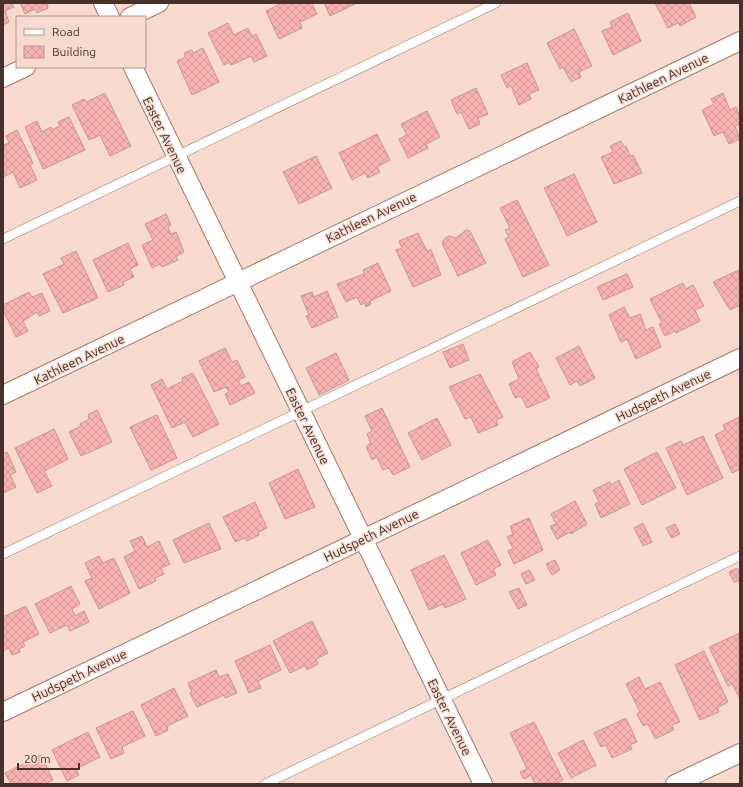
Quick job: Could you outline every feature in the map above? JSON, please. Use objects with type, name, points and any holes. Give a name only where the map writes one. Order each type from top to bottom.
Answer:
[{"type":"street","points":[[103,3],[110,16]]},
{"type":"street","points":[[132,16],[159,3]]},
{"type":"street","name":"Kathleen Avenue","points":[[3,395],[740,41]]},
{"type":"street","points":[[3,78],[24,68]]},
{"type":"street","name":"Easter Avenue","points":[[133,68],[237,283],[301,410],[362,540],[484,784]]},
{"type":"street","name":"Hudspeth Avenue","points":[[3,712],[740,358]]},
{"type":"street","points":[[675,784],[740,753]]},
{"type":"lane","points":[[3,239],[496,3]]},
{"type":"lane","points":[[3,554],[740,201]]},
{"type":"lane","points":[[265,784],[441,699],[458,693],[740,556]]},
{"type":"building","points":[[3,3],[12,3],[14,7],[5,11],[9,22],[3,25]]},
{"type":"building","points":[[20,3],[47,3],[48,8],[37,13],[35,9],[25,14]]},
{"type":"building","points":[[282,3],[312,3],[317,14],[300,22],[302,28],[279,39],[266,11]]},
{"type":"building","points":[[324,3],[354,3],[355,4],[330,16]]},
{"type":"building","points":[[655,3],[689,3],[696,17],[680,26],[678,23],[668,28]]},
{"type":"building","points":[[628,13],[641,41],[613,55],[602,31],[612,27],[610,22]]},
{"type":"building","points":[[228,23],[234,35],[248,28],[252,36],[256,34],[267,56],[254,62],[251,56],[231,65],[230,62],[224,65],[208,33]]},
{"type":"building","points":[[574,29],[592,66],[579,72],[581,77],[571,82],[563,67],[560,69],[547,43]]},
{"type":"building","points":[[203,48],[219,82],[192,95],[177,61],[186,57],[184,53],[192,50],[193,53]]},
{"type":"building","points":[[527,63],[539,90],[529,94],[531,99],[519,105],[511,86],[507,88],[501,75]]},
{"type":"building","points":[[476,88],[488,114],[478,118],[480,124],[469,129],[461,112],[457,114],[451,100]]},
{"type":"building","points":[[105,93],[131,146],[110,156],[100,135],[89,140],[72,105],[84,99],[86,102]]},
{"type":"building","points":[[723,93],[730,110],[736,107],[740,117],[740,124],[735,126],[740,139],[729,144],[723,132],[714,136],[702,110],[714,104],[711,99]]},
{"type":"building","points":[[427,111],[440,137],[426,144],[428,148],[408,158],[399,139],[407,135],[401,124]]},
{"type":"building","points":[[69,117],[85,150],[43,169],[25,127],[37,121],[42,132],[51,127],[52,130],[60,126],[58,122]]},
{"type":"building","points":[[17,130],[33,163],[30,165],[37,180],[20,188],[13,172],[3,177],[3,145],[9,143],[6,136]]},
{"type":"building","points":[[377,134],[390,160],[377,167],[380,172],[368,178],[365,173],[352,180],[339,153]]},
{"type":"building","points":[[621,141],[624,147],[626,146],[630,156],[633,155],[642,173],[614,184],[601,157],[613,152],[610,146]]},
{"type":"building","points":[[316,156],[332,188],[299,204],[283,172]]},
{"type":"building","points":[[574,174],[597,222],[567,236],[544,188]]},
{"type":"building","points":[[517,200],[549,265],[523,277],[505,239],[509,237],[505,230],[510,228],[500,208]]},
{"type":"building","points":[[166,214],[171,225],[168,227],[171,234],[176,232],[184,252],[176,256],[178,260],[162,267],[160,264],[152,268],[142,245],[153,240],[145,224]]},
{"type":"building","points":[[466,230],[470,231],[486,263],[458,276],[442,243],[445,238],[449,236],[456,238]]},
{"type":"building","points":[[418,233],[427,251],[431,250],[441,275],[413,287],[396,250],[402,248],[399,241]]},
{"type":"building","points":[[128,243],[138,265],[130,269],[134,277],[123,282],[124,285],[108,292],[93,260]]},
{"type":"building","points":[[76,251],[98,298],[63,313],[43,274],[64,264],[61,258]]},
{"type":"building","points":[[378,263],[391,291],[370,301],[371,304],[366,307],[364,303],[361,305],[357,297],[346,302],[337,284],[364,274],[363,270]]},
{"type":"building","points":[[739,270],[740,305],[730,310],[713,282]]},
{"type":"building","points":[[627,274],[633,287],[603,300],[597,287]]},
{"type":"building","points":[[683,283],[686,289],[693,285],[704,306],[695,310],[700,321],[676,333],[675,331],[665,336],[659,324],[662,323],[650,299]]},
{"type":"building","points":[[327,291],[338,317],[312,328],[306,316],[309,315],[301,296],[312,292],[314,297]]},
{"type":"building","points":[[29,292],[32,297],[42,293],[50,311],[39,316],[37,312],[23,321],[28,331],[16,337],[3,310],[3,305]]},
{"type":"building","points":[[624,307],[630,318],[640,314],[646,330],[653,327],[661,347],[636,359],[627,339],[621,342],[609,315]]},
{"type":"building","points":[[463,344],[469,360],[450,368],[443,352]]},
{"type":"building","points":[[579,346],[595,378],[580,386],[577,381],[570,385],[556,358]]},
{"type":"building","points":[[225,348],[232,362],[237,360],[245,377],[238,380],[241,386],[249,382],[255,393],[230,405],[225,394],[229,392],[226,387],[214,392],[199,361]]},
{"type":"building","points":[[530,352],[539,367],[536,369],[550,398],[527,408],[521,396],[515,398],[509,384],[519,379],[512,362]]},
{"type":"building","points":[[336,353],[349,380],[319,395],[306,368]]},
{"type":"building","points":[[193,373],[219,424],[193,437],[185,422],[172,428],[151,385],[162,379],[167,389],[183,381],[182,378]]},
{"type":"building","points":[[480,374],[503,417],[496,420],[498,425],[478,433],[471,417],[465,419],[449,387]]},
{"type":"building","points":[[382,408],[410,467],[393,475],[389,468],[383,470],[377,457],[372,460],[366,446],[371,443],[367,434],[372,431],[365,416]]},
{"type":"building","points":[[97,410],[112,442],[81,456],[69,432],[81,426],[80,424],[89,419],[88,415]]},
{"type":"building","points":[[157,415],[177,458],[151,470],[130,427]]},
{"type":"building","points":[[740,417],[740,469],[732,473],[715,435],[725,430],[723,425]]},
{"type":"building","points":[[437,418],[451,445],[422,460],[408,433]]},
{"type":"building","points":[[54,429],[68,459],[44,471],[52,486],[37,493],[15,448]]},
{"type":"building","points":[[703,436],[723,478],[687,495],[666,448],[681,441],[683,445]]},
{"type":"building","points":[[7,452],[16,472],[10,475],[16,487],[3,493],[3,454]]},
{"type":"building","points":[[657,452],[676,488],[642,505],[624,469]]},
{"type":"building","points":[[298,469],[315,507],[285,519],[269,483]]},
{"type":"building","points":[[619,480],[630,504],[601,518],[595,504],[599,502],[593,490],[610,482],[611,485]]},
{"type":"building","points":[[575,501],[587,524],[571,534],[570,532],[557,539],[550,526],[556,524],[551,514]]},
{"type":"building","points":[[255,502],[267,528],[258,532],[259,535],[247,541],[245,538],[235,542],[223,517]]},
{"type":"building","points":[[529,518],[543,550],[514,564],[508,551],[513,548],[507,537],[513,534],[510,526]]},
{"type":"building","points":[[209,523],[221,549],[184,563],[173,540]]},
{"type":"building","points":[[643,523],[652,542],[643,546],[634,528]]},
{"type":"building","points":[[675,524],[680,534],[672,538],[666,528]]},
{"type":"building","points":[[142,536],[147,547],[159,541],[170,564],[161,568],[164,574],[155,578],[156,581],[139,589],[124,557],[135,551],[130,541]]},
{"type":"building","points":[[488,540],[501,565],[493,569],[496,575],[476,585],[461,553]]},
{"type":"building","points":[[444,555],[466,599],[445,608],[443,604],[429,610],[411,570]]},
{"type":"building","points":[[99,556],[103,563],[114,558],[130,593],[99,609],[85,581],[92,578],[85,563]]},
{"type":"building","points":[[555,560],[560,570],[552,575],[546,564]]},
{"type":"building","points":[[737,568],[740,574],[740,580],[734,582],[729,572]]},
{"type":"building","points":[[529,570],[535,580],[526,584],[521,574]]},
{"type":"building","points":[[71,586],[80,604],[72,609],[75,616],[84,611],[89,622],[70,631],[67,625],[50,633],[35,604]]},
{"type":"building","points":[[519,588],[527,605],[518,609],[509,592]]},
{"type":"building","points":[[26,606],[39,634],[23,642],[25,646],[19,649],[20,652],[12,655],[9,648],[3,651],[3,617]]},
{"type":"building","points":[[312,621],[328,653],[316,659],[318,664],[307,670],[305,666],[290,673],[273,641]]},
{"type":"building","points":[[740,633],[739,697],[732,684],[728,686],[709,647]]},
{"type":"building","points":[[270,645],[281,670],[258,681],[261,688],[249,693],[235,661]]},
{"type":"building","points":[[704,651],[728,702],[717,708],[719,712],[700,720],[675,665]]},
{"type":"building","points":[[216,670],[219,677],[228,674],[237,693],[225,698],[224,695],[197,707],[190,693],[192,692],[188,683]]},
{"type":"building","points":[[639,677],[645,689],[660,682],[680,722],[672,725],[674,730],[655,739],[648,724],[643,726],[637,714],[640,712],[626,684]]},
{"type":"building","points":[[174,688],[188,716],[167,726],[168,730],[156,736],[141,705]]},
{"type":"building","points":[[133,711],[145,736],[122,747],[124,753],[111,759],[96,728]]},
{"type":"building","points":[[626,718],[637,742],[630,745],[632,749],[612,758],[606,745],[601,747],[594,733]]},
{"type":"building","points":[[534,722],[563,780],[555,784],[535,784],[531,775],[524,779],[520,772],[527,769],[510,733]]},
{"type":"building","points":[[88,732],[100,757],[76,769],[79,775],[67,781],[52,750]]},
{"type":"building","points":[[583,740],[596,765],[571,778],[558,753]]},
{"type":"building","points":[[41,755],[53,780],[45,784],[11,784],[5,773]]}]
